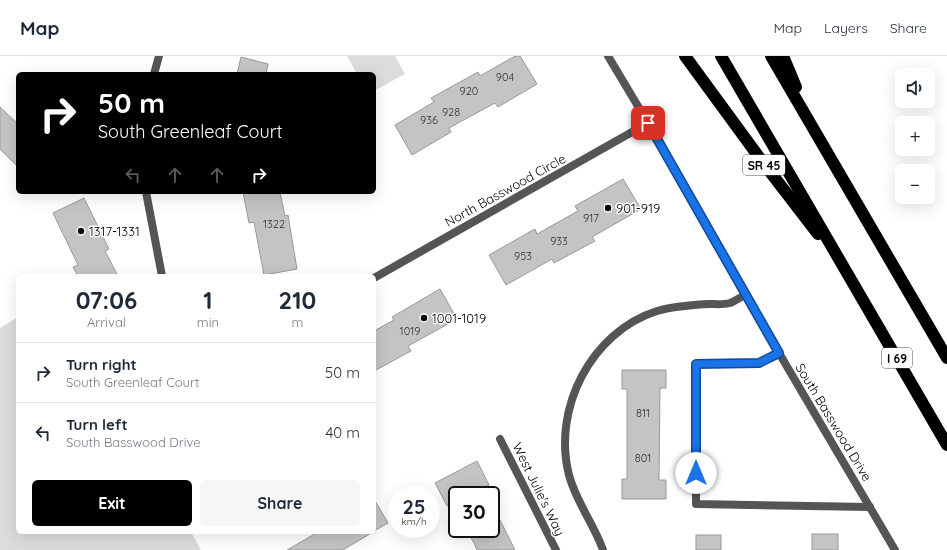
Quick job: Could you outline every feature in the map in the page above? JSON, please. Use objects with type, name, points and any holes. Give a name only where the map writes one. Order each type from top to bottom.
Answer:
[{"type":"highway","name":"SR 45","points":[[685,56],[764,164],[846,271]]},
{"type":"highway","name":"I 69","points":[[722,56],[947,445]]},
{"type":"highway","points":[[771,56],[947,358]]},
{"type":"highway","points":[[783,56],[817,136]]},
{"type":"street","points":[[155,72],[159,56]]},
{"type":"street","name":"South Basswood Drive","points":[[608,56],[648,123],[779,353],[895,550]]},
{"type":"street","name":"North Basswood Circle","points":[[376,277],[648,123]]},
{"type":"street","points":[[146,194],[162,274]]},
{"type":"street","points":[[603,550],[575,491],[569,475],[565,451],[567,419],[570,404],[582,374],[603,346],[618,333],[641,318],[657,311],[675,307],[730,303],[746,294]]},
{"type":"street","points":[[779,353],[759,363],[696,364],[696,504],[870,507]]},
{"type":"street","name":"West Julie's Way","points":[[500,439],[556,550]]},
{"type":"shaded area","points":[[347,56],[395,56],[405,74],[376,90],[376,72],[356,72]]},
{"type":"shaded area","points":[[16,318],[16,534],[192,534],[201,550],[0,550],[0,328]]},
{"type":"building","points":[[515,56],[520,56],[537,84],[498,107],[495,103],[449,128],[451,132],[412,155],[395,125],[434,102],[431,98],[478,72],[480,76]]},
{"type":"building","points":[[241,57],[268,64],[266,72],[237,72]]},
{"type":"building","points":[[0,107],[16,122],[16,165],[0,149]]},
{"type":"building","points":[[623,179],[641,209],[592,237],[595,241],[554,263],[552,259],[506,285],[489,255],[535,229],[537,234],[578,211],[575,206]]},
{"type":"building","points":[[243,194],[280,194],[285,216],[288,215],[297,269],[264,274],[254,222],[249,223]]},
{"type":"building","name":"1317-1331","points":[[84,198],[109,249],[105,251],[117,274],[77,274],[73,267],[78,265],[53,213]]},
{"type":"building","name":"1001-1019","points":[[440,289],[457,319],[408,346],[411,351],[376,370],[376,330],[394,320],[392,317]]},
{"type":"building","points":[[622,370],[666,370],[666,388],[660,388],[659,480],[666,480],[666,499],[622,499],[622,479],[627,479],[627,389],[622,389]]},
{"type":"building","points":[[477,461],[489,485],[448,486],[447,506],[440,493],[440,486],[437,486],[435,483]]},
{"type":"building","points":[[376,502],[388,523],[376,530]]},
{"type":"building","points":[[500,520],[515,550],[477,550],[471,538],[500,538]]},
{"type":"building","points":[[315,534],[370,534],[343,550],[287,550]]},
{"type":"building","points":[[812,534],[838,534],[838,550],[812,550]]},
{"type":"building","points":[[696,535],[721,535],[721,550],[696,550]]},
{"type":"place","name":"901-919","points":[[608,208]]},
{"type":"place","name":"1317-1331","points":[[81,231]]},
{"type":"place","name":"1001-1019","points":[[424,318]]},
{"type":"route","points":[[648,123],[779,353],[759,363],[696,364],[696,473]]}]
